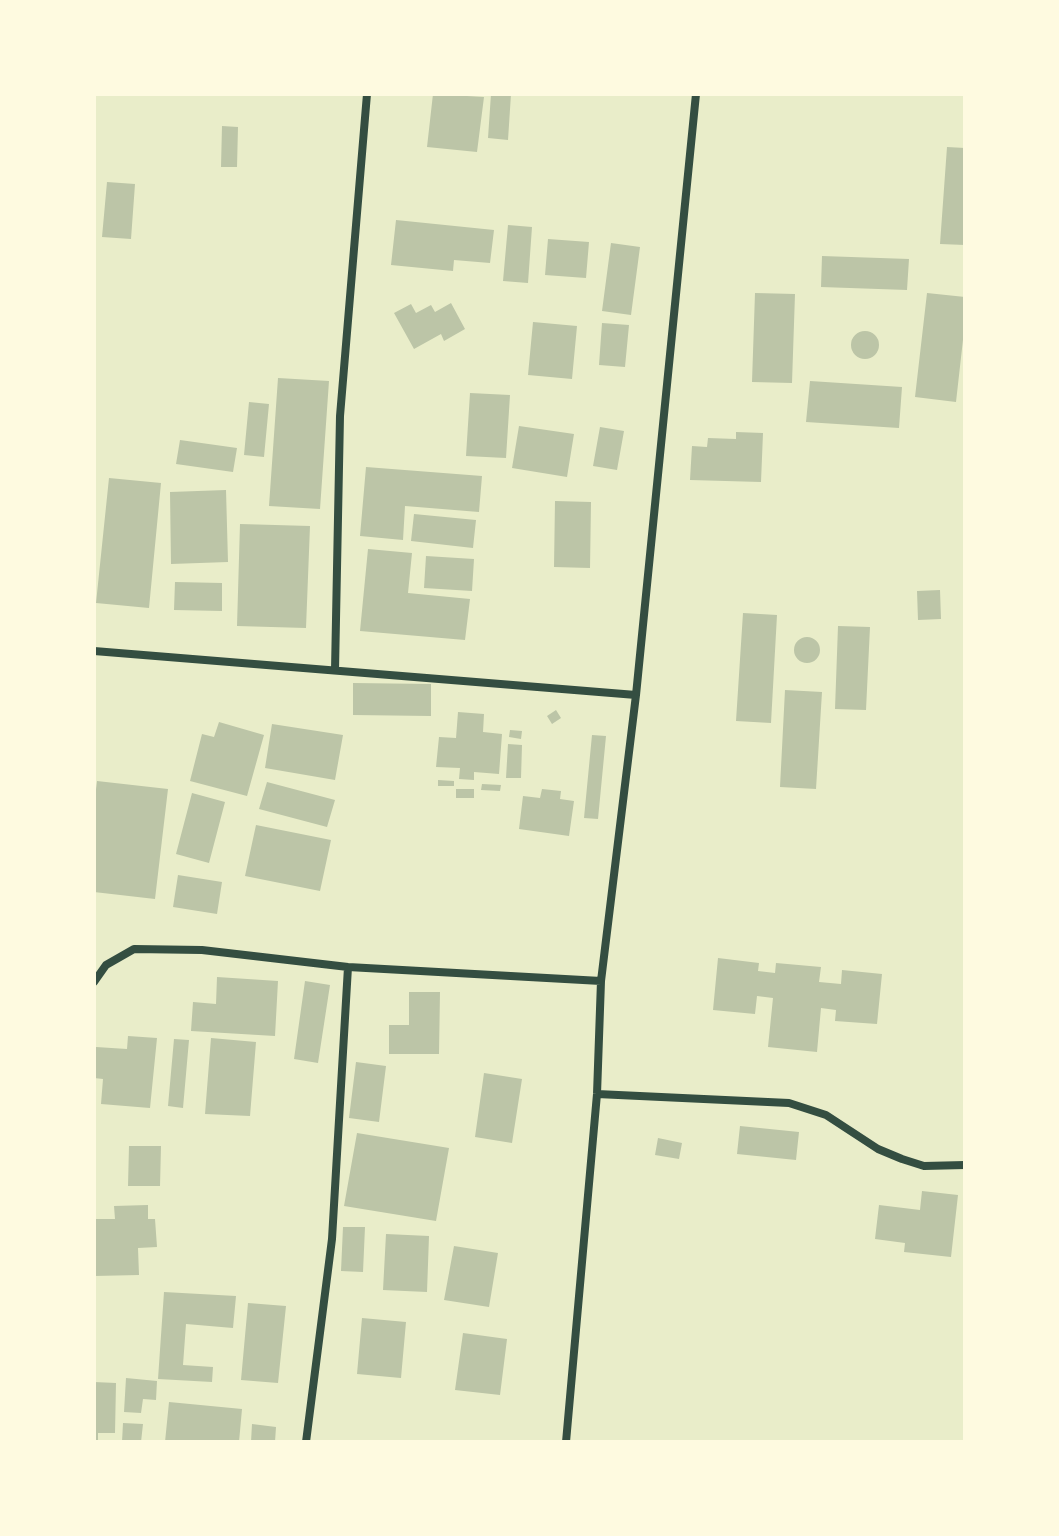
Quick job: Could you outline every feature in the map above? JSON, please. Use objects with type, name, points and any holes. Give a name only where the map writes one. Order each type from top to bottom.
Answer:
[{"type":"street","points":[[335,670],[340,416],[367,94]]},
{"type":"street","points":[[566,1442],[597,1094],[601,981],[636,695],[696,94]]},
{"type":"street","points":[[94,651],[636,695]]},
{"type":"street","points":[[94,982],[106,965],[134,949],[202,950],[348,967],[601,981]]},
{"type":"street","points":[[306,1442],[332,1239],[348,967]]},
{"type":"street","points":[[597,1094],[789,1103],[826,1115],[878,1149],[902,1159],[924,1166],[965,1165]]},
{"type":"building","points":[[433,94],[484,97],[477,152],[427,147]]},
{"type":"building","points":[[491,94],[511,94],[508,140],[488,138]]},
{"type":"building","points":[[222,126],[238,127],[237,167],[221,167]]},
{"type":"building","points":[[947,147],[965,148],[965,245],[940,244]]},
{"type":"building","points":[[107,182],[135,184],[131,239],[102,237]]},
{"type":"building","points":[[396,220],[494,230],[490,263],[454,260],[453,271],[391,265]]},
{"type":"building","points":[[508,225],[532,227],[528,283],[503,281]]},
{"type":"building","points":[[548,239],[589,242],[586,278],[545,275]]},
{"type":"building","points":[[611,243],[640,247],[631,315],[602,311]]},
{"type":"building","points":[[822,256],[909,259],[907,290],[821,287]]},
{"type":"building","points":[[755,293],[795,294],[792,383],[752,382]]},
{"type":"building","points":[[927,293],[965,297],[956,402],[915,397]]},
{"type":"building","points":[[451,303],[465,329],[444,341],[441,334],[414,349],[394,313],[411,304],[416,313],[431,305],[435,312]]},
{"type":"building","points":[[533,322],[577,326],[572,379],[528,375]]},
{"type":"building","points":[[602,323],[629,325],[625,367],[599,365]]},
{"type":"building","points":[[865,331],[875,335],[879,345],[875,355],[865,359],[855,355],[851,345],[855,335]]},
{"type":"building","points":[[278,378],[329,381],[320,509],[269,506]]},
{"type":"building","points":[[810,381],[902,387],[899,428],[806,422]]},
{"type":"building","points":[[470,393],[510,395],[506,458],[466,456]]},
{"type":"building","points":[[249,402],[269,404],[264,457],[244,455]]},
{"type":"building","points":[[519,426],[574,434],[567,477],[512,468]]},
{"type":"building","points":[[600,427],[624,431],[617,470],[593,466]]},
{"type":"building","points":[[736,432],[763,433],[761,482],[690,480],[692,446],[707,447],[708,438],[736,439]]},
{"type":"building","points":[[180,440],[237,448],[233,472],[176,464]]},
{"type":"building","points":[[366,467],[482,476],[479,512],[405,506],[403,540],[360,536]]},
{"type":"building","points":[[109,478],[161,483],[149,608],[96,603]]},
{"type":"building","points":[[226,490],[228,562],[171,564],[170,492]]},
{"type":"building","points":[[555,501],[591,502],[590,568],[554,567]]},
{"type":"building","points":[[414,514],[476,520],[473,548],[411,541]]},
{"type":"building","points":[[240,524],[310,526],[306,628],[237,626]]},
{"type":"building","points":[[368,549],[412,553],[408,593],[470,599],[465,640],[360,631]]},
{"type":"building","points":[[426,556],[474,559],[472,591],[424,588]]},
{"type":"building","points":[[175,582],[222,583],[222,611],[174,610]]},
{"type":"building","points":[[940,590],[941,619],[918,620],[917,591]]},
{"type":"building","points":[[743,613],[777,615],[771,723],[736,721]]},
{"type":"building","points":[[838,626],[870,627],[866,710],[835,709]]},
{"type":"building","points":[[807,637],[816,641],[820,650],[816,659],[807,663],[798,659],[794,650],[798,641]]},
{"type":"building","points":[[353,683],[431,684],[431,716],[353,715]]},
{"type":"building","points":[[785,690],[822,692],[816,789],[780,787]]},
{"type":"building","points":[[556,710],[561,718],[552,724],[547,716]]},
{"type":"building","points":[[458,712],[484,714],[483,732],[502,734],[499,774],[474,772],[474,780],[459,779],[460,768],[436,767],[439,737],[456,738]]},
{"type":"building","points":[[219,722],[264,735],[247,796],[190,781],[202,734],[214,737]]},
{"type":"building","points":[[272,724],[343,735],[335,780],[265,768]]},
{"type":"building","points":[[510,730],[522,731],[521,739],[509,737]]},
{"type":"building","points":[[592,735],[606,736],[598,819],[584,818]]},
{"type":"building","points":[[508,744],[522,745],[521,778],[506,778]]},
{"type":"building","points":[[438,780],[454,781],[454,786],[438,786]]},
{"type":"building","points":[[97,781],[168,789],[155,899],[94,892]]},
{"type":"building","points":[[267,782],[335,800],[327,827],[259,809]]},
{"type":"building","points":[[482,784],[501,785],[500,791],[481,790]]},
{"type":"building","points":[[456,789],[474,789],[474,798],[456,798]]},
{"type":"building","points":[[542,789],[561,791],[560,799],[574,801],[569,836],[519,829],[523,796],[540,798]]},
{"type":"building","points":[[192,793],[225,802],[209,863],[176,854]]},
{"type":"building","points":[[256,825],[331,840],[320,891],[245,876]]},
{"type":"building","points":[[178,875],[222,882],[217,914],[173,907]]},
{"type":"building","points":[[718,958],[759,963],[758,971],[775,973],[776,963],[821,967],[819,982],[841,984],[842,970],[882,974],[877,1024],[835,1021],[836,1010],[821,1008],[817,1052],[768,1047],[773,998],[757,996],[755,1014],[713,1010]]},
{"type":"building","points":[[217,977],[278,981],[275,1036],[191,1031],[193,1002],[216,1004]]},
{"type":"building","points":[[305,981],[330,985],[318,1063],[294,1059]]},
{"type":"building","points":[[409,992],[440,992],[439,1054],[389,1054],[389,1025],[409,1025]]},
{"type":"building","points":[[128,1036],[157,1038],[150,1108],[101,1104],[103,1079],[94,1078],[96,1047],[127,1049]]},
{"type":"building","points":[[211,1038],[256,1042],[250,1116],[205,1114]]},
{"type":"building","points":[[174,1039],[189,1040],[183,1108],[168,1106]]},
{"type":"building","points":[[356,1062],[386,1066],[379,1122],[349,1118]]},
{"type":"building","points":[[484,1073],[522,1079],[512,1143],[475,1137]]},
{"type":"building","points":[[740,1126],[799,1132],[796,1160],[737,1154]]},
{"type":"building","points":[[357,1133],[449,1148],[436,1221],[344,1206]]},
{"type":"building","points":[[658,1138],[682,1143],[679,1159],[655,1155]]},
{"type":"building","points":[[129,1146],[161,1146],[160,1186],[128,1186]]},
{"type":"building","points":[[922,1191],[958,1195],[951,1257],[904,1252],[905,1243],[875,1239],[879,1205],[920,1210]]},
{"type":"building","points":[[148,1205],[148,1219],[155,1219],[157,1247],[138,1248],[139,1275],[94,1276],[94,1219],[115,1219],[114,1206]]},
{"type":"building","points":[[343,1227],[365,1227],[363,1272],[341,1271]]},
{"type":"building","points":[[386,1234],[429,1236],[427,1292],[383,1290]]},
{"type":"building","points":[[454,1246],[498,1253],[489,1307],[444,1300]]},
{"type":"building","points":[[164,1292],[236,1296],[233,1328],[186,1324],[183,1365],[213,1367],[212,1382],[158,1379]]},
{"type":"building","points":[[248,1303],[286,1306],[278,1383],[241,1380]]},
{"type":"building","points":[[362,1318],[406,1322],[401,1378],[357,1374]]},
{"type":"building","points":[[463,1333],[507,1339],[500,1395],[455,1390]]},
{"type":"building","points":[[126,1378],[157,1381],[156,1400],[143,1399],[141,1413],[124,1412]]},
{"type":"building","points":[[94,1382],[116,1383],[115,1433],[98,1433],[98,1442],[94,1442]]},
{"type":"building","points":[[169,1402],[242,1409],[239,1442],[165,1442]]},
{"type":"building","points":[[123,1423],[143,1424],[141,1442],[122,1442]]},
{"type":"building","points":[[252,1424],[276,1427],[275,1442],[251,1442]]}]
